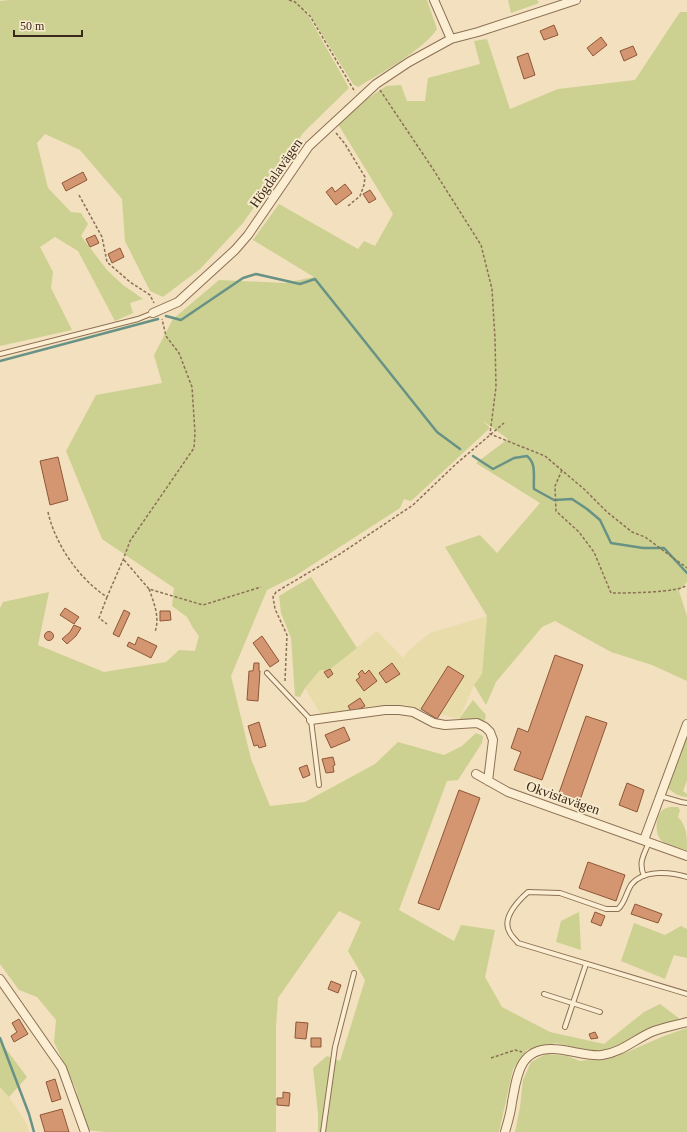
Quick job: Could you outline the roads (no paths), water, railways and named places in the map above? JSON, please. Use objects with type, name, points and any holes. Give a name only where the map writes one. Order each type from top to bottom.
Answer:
[{"type":"street","points":[[434,0],[451,39]]},
{"type":"street","name":"Högdalavägen","points":[[156,312],[178,302],[240,245],[309,146],[376,84],[409,62],[451,39],[576,0]]},
{"type":"street","points":[[311,720],[392,710],[413,712],[434,723],[445,725],[463,723],[477,724],[485,727],[490,732],[493,740],[488,781]]},
{"type":"street","points":[[647,841],[660,796],[687,724]]},
{"type":"street","name":"Okvistavägen","points":[[476,774],[508,792],[687,856]]},
{"type":"street","points":[[0,979],[62,1068],[85,1132]]},
{"type":"street","points":[[506,1132],[516,1077],[521,1065],[527,1057],[536,1051],[553,1048],[601,1055],[624,1049],[654,1031],[687,1022]]},
{"type":"lane","name":"Högdalavägen","points":[[0,354],[138,319],[156,312]]},
{"type":"lane","points":[[267,674],[311,720],[319,785]]},
{"type":"lane","points":[[660,796],[687,803]]},
{"type":"lane","points":[[644,876],[641,869],[647,841]]},
{"type":"lane","points":[[687,878],[681,875],[658,873],[638,878],[632,885],[622,905],[618,909],[606,909],[560,893],[528,892],[515,905],[508,918],[509,932],[518,943],[687,994]]},
{"type":"lane","points":[[565,1027],[586,964]]},
{"type":"lane","points":[[324,1132],[335,1047],[354,973]]},
{"type":"lane","points":[[544,994],[600,1012]]},
{"type":"waterway","points":[[166,316],[181,320],[243,278],[256,274],[300,284],[315,279],[437,432],[460,449]]},
{"type":"waterway","points":[[0,361],[158,319]]},
{"type":"waterway","points":[[473,456],[493,469],[514,458],[527,456],[532,463],[534,471],[534,489],[554,500],[572,499],[587,509],[600,520],[611,543],[643,548],[664,548],[687,573]]},
{"type":"waterway","points":[[0,1038],[29,1114],[34,1132]]}]
